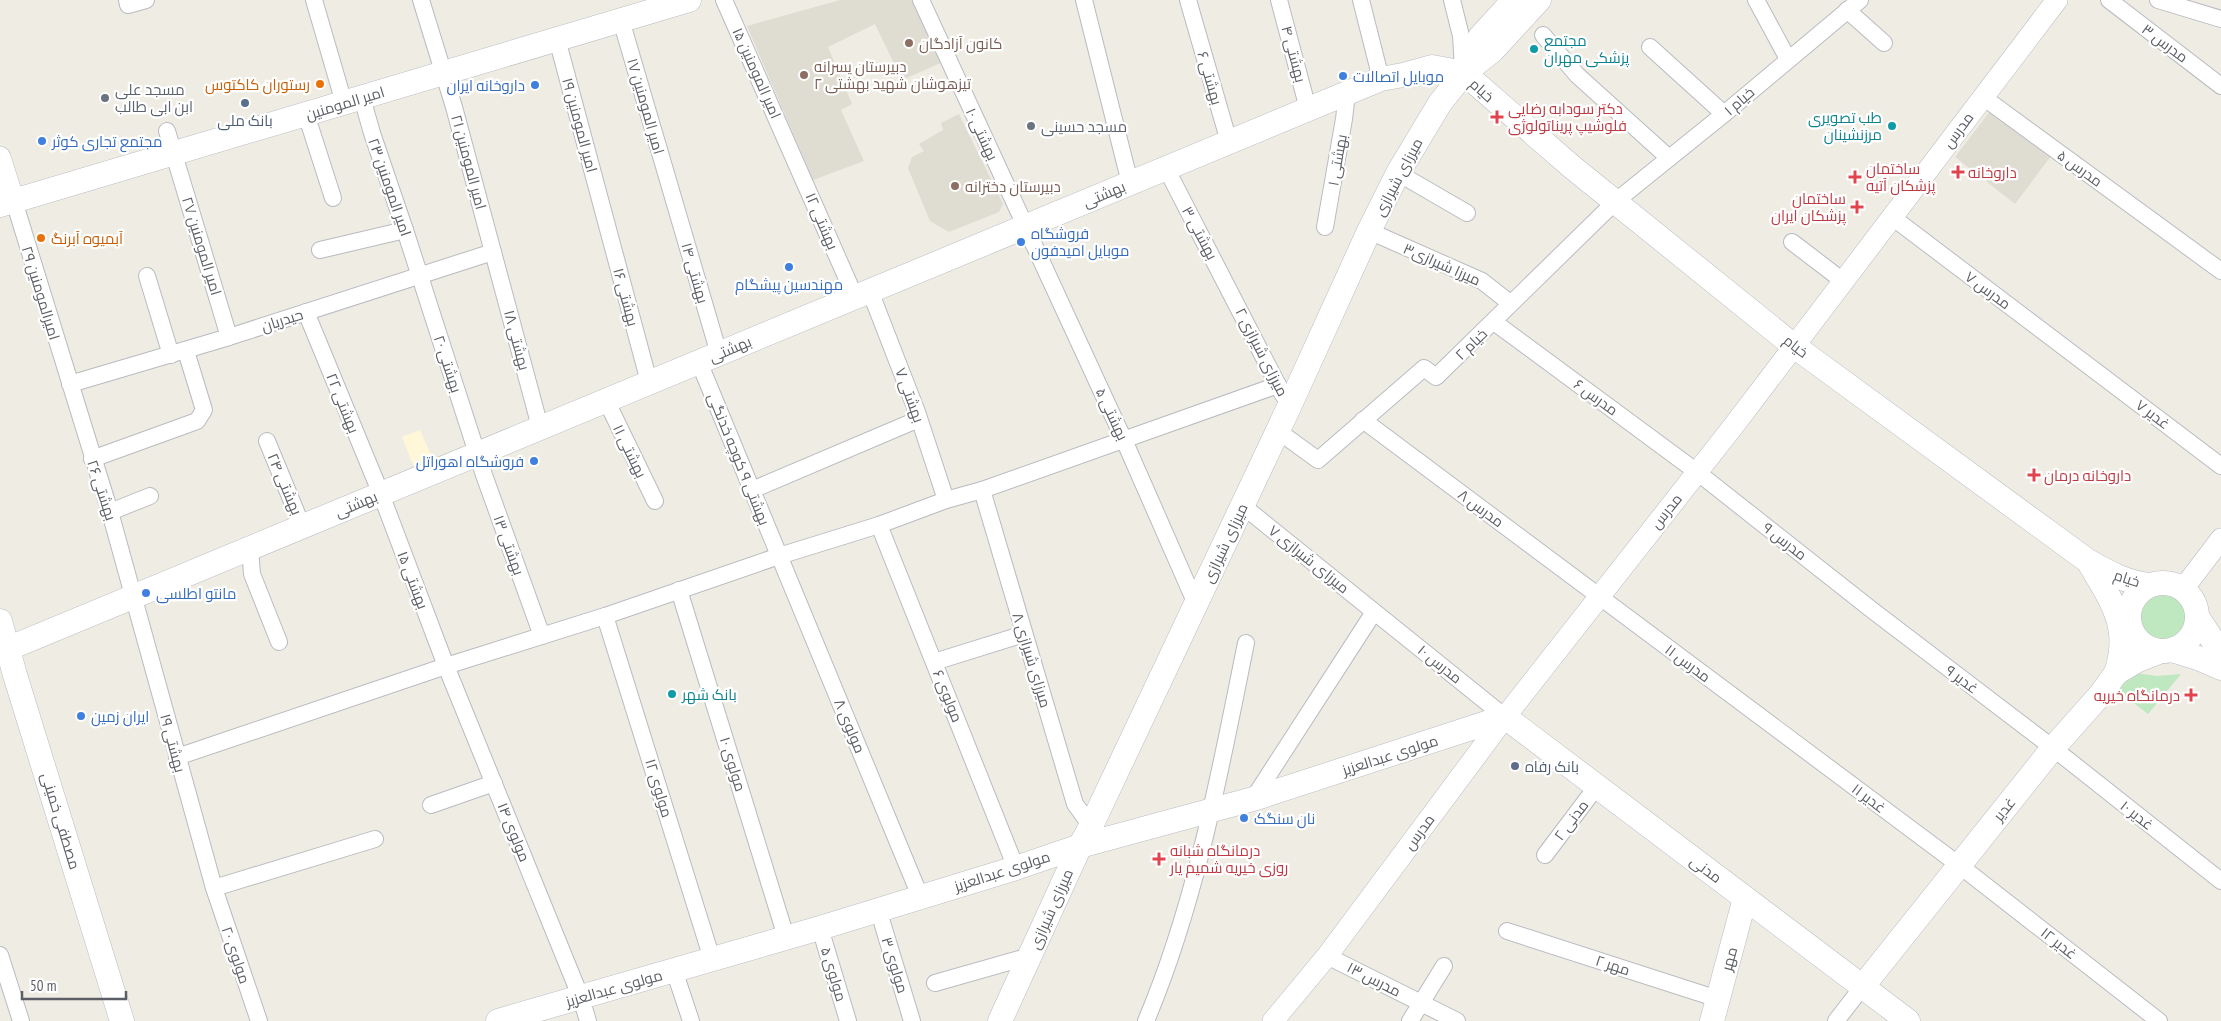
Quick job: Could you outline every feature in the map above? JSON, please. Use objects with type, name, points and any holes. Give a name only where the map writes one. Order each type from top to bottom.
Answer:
[{"type":"main road","name":"امیر المومنین","points":[[7,203],[621,20],[654,4],[690,0]]},
{"type":"main road","points":[[1464,73],[1480,37],[1514,0]]},
{"type":"main road","points":[[1464,73],[1493,50],[1539,0]]},
{"type":"main road","name":"بهشتی","points":[[4,650],[1381,79],[1403,75],[1432,66],[1464,73]]},
{"type":"main road","name":"میرزای شیرازی","points":[[1000,1021],[1085,836],[1278,432],[1398,173],[1440,103],[1464,73]]},
{"type":"main road","name":"خیام","points":[[1464,73],[1572,167],[1616,200],[1794,346],[2088,562],[2134,584],[2151,585]]},
{"type":"main road","points":[[2088,562],[2109,597],[2121,631],[2123,649],[2116,673]]},
{"type":"main road","points":[[2166,651],[2182,646],[2190,638],[2196,629],[2198,618],[2196,606],[2191,596],[2183,589],[2162,582],[2151,585],[2141,591],[2134,599],[2130,610],[2129,622],[2133,633],[2140,643],[2150,649],[2192,656],[2221,668]]},
{"type":"main road","points":[[2198,618],[2221,653]]},
{"type":"main road","name":"مصطفی خمینی","points":[[0,621],[4,650],[122,1021]]},
{"type":"main road","name":"غدیر","points":[[1863,986],[2053,748],[2101,694],[2116,673],[2138,660],[2166,651]]},
{"type":"main road","name":"مولوی عبدالعزیز","points":[[498,1021],[820,928],[1016,868],[1085,836],[1212,810],[1253,799],[1505,716]]},
{"type":"main road","name":"مدنی","points":[[1505,716],[1908,1021]]},
{"type":"main road","name":"مهر","points":[[1712,1021],[1745,898]]},
{"type":"street","points":[[128,3],[146,0]]},
{"type":"street","name":"امیر المومنین ۲۳","points":[[314,0],[353,100],[372,133],[419,275]]},
{"type":"street","name":"امیر المومنین ۲۱","points":[[421,0],[445,73],[494,252]]},
{"type":"street","name":"امیر المومنین ۱۵","points":[[724,0],[790,146]]},
{"type":"street","name":"بهشتی ۱۰","points":[[921,0],[1024,226]]},
{"type":"street","points":[[1084,0],[1130,183]]},
{"type":"street","name":"بهشتی ۴","points":[[1279,0],[1308,109]]},
{"type":"street","points":[[1361,0],[1381,79]]},
{"type":"street","points":[[1452,0],[1461,36],[1464,73]]},
{"type":"street","points":[[1756,0],[1788,59]]},
{"type":"street","name":"مدرس","points":[[1273,1021],[1327,956],[1505,716],[1598,596],[1698,472],[2057,0]]},
{"type":"street","name":"مدرس ۳","points":[[2109,0],[2221,86]]},
{"type":"street","points":[[2158,0],[2221,19]]},
{"type":"street","points":[[1853,5],[1884,43]]},
{"type":"street","name":"خیام ۱","points":[[1616,200],[1724,114],[1853,5]]},
{"type":"street","name":"بهشتی ۶","points":[[1190,7],[1229,142]]},
{"type":"street","name":"امیر المومنین ۱۷","points":[[621,20],[671,192]]},
{"type":"street","points":[[1543,35],[1577,75],[1669,158]]},
{"type":"street","name":"امیر المومنین ۱۹","points":[[557,39],[603,211]]},
{"type":"street","points":[[1650,47],[1724,114]]},
{"type":"street","name":"بهشتی ۱","points":[[1325,227],[1347,93]]},
{"type":"street","name":"مدرس ۵","points":[[1983,97],[2221,272]]},
{"type":"street","points":[[306,114],[333,198]]},
{"type":"street","name":"امیر المومنین ۲۷","points":[[167,131],[229,338]]},
{"type":"street","name":"بهشتی ۱۲","points":[[790,146],[863,294]]},
{"type":"street","points":[[0,156],[7,203]]},
{"type":"street","name":"بهشتی ۳","points":[[1166,168],[1234,298]]},
{"type":"street","points":[[1398,173],[1467,213]]},
{"type":"street","name":"بهشتی ۱۴","points":[[671,192],[709,358]]},
{"type":"street","name":"خیام ۲","points":[[1278,432],[1318,460],[1424,368],[1436,377],[1616,200]]},
{"type":"street","name":"امیرالمومنین ۲۹","points":[[7,203],[70,384]]},
{"type":"street","name":"بهشتی ۱۶","points":[[603,211],[649,382]]},
{"type":"street","name":"مدرس ۷","points":[[1892,217],[2085,363]]},
{"type":"street","name":"بهشتی ۵","points":[[1024,226],[1124,440],[1196,604]]},
{"type":"street","points":[[320,250],[405,230]]},
{"type":"street","name":"میرزا شیرازی۳","points":[[1370,231],[1482,281],[1510,303]]},
{"type":"street","points":[[1792,242],[1843,281]]},
{"type":"street","name":"حیدریان","points":[[70,384],[229,338],[494,252]]},
{"type":"street","name":"بهشتی ۱۸","points":[[494,252],[540,428]]},
{"type":"street","name":"بهشتی ۲۰","points":[[419,275],[477,454]]},
{"type":"street","points":[[92,458],[197,421],[204,410],[178,353],[147,276]]},
{"type":"street","name":"بهشتی ۷","points":[[863,294],[919,419],[946,500]]},
{"type":"street","name":"میرزای شیرازی ۲","points":[[1234,298],[1289,407]]},
{"type":"street","name":"بهشتی ۲۲","points":[[306,312],[380,494]]},
{"type":"street","name":"مدرس ۶","points":[[1494,322],[1698,472]]},
{"type":"street","name":"بهشتی ۹ کوچه خدنگی","points":[[709,358],[752,490],[779,556]]},
{"type":"street","name":"غدیر ۷","points":[[2085,363],[2221,466]]},
{"type":"street","name":"بهشتی ۲۶","points":[[70,384],[110,512],[132,597]]},
{"type":"street","points":[[177,758],[446,666],[605,616],[779,556],[879,525],[1278,385]]},
{"type":"street","name":"بهشتی ۱۱","points":[[606,400],[655,501]]},
{"type":"street","points":[[752,490],[919,419]]},
{"type":"street","name":"مدرس ۸","points":[[1363,420],[1598,596]]},
{"type":"street","name":"بهشتی ۲۴","points":[[267,441],[302,526]]},
{"type":"street","name":"بهشتی ۱۳","points":[[477,454],[542,636]]},
{"type":"street","name":"مدرس ۹","points":[[1698,472],[1872,610]]},
{"type":"street","name":"میرزای شیرازی ۸","points":[[982,490],[1085,836]]},
{"type":"street","name":"بهشتی ۱۵","points":[[380,494],[446,666]]},
{"type":"street","points":[[110,512],[150,496]]},
{"type":"street","name":"میرزای شیرازی ۷","points":[[1243,506],[1374,612]]},
{"type":"street","name":"مولوی ۶","points":[[879,525],[1016,868]]},
{"type":"street","points":[[2183,589],[2221,539]]},
{"type":"street","points":[[250,548],[252,574],[279,642]]},
{"type":"street","name":"مولوی ۸","points":[[779,556],[920,896]]},
{"type":"street","name":"مولوی ۱۰","points":[[679,590],[786,937]]},
{"type":"street","name":"مدرس ۱۱","points":[[1598,596],[1779,730]]},
{"type":"street","name":"بهشتی ۱۹","points":[[132,597],[214,888]]},
{"type":"street","name":"غدیر ۹","points":[[1872,610],[2053,748]]},
{"type":"street","points":[[1253,799],[1374,612]]},
{"type":"street","name":"مدرس ۱۰","points":[[1374,612],[1505,716]]},
{"type":"street","name":"مولوی ۱۲","points":[[605,616],[712,959]]},
{"type":"street","points":[[934,662],[1024,634]]},
{"type":"street","points":[[1151,1019],[1191,892],[1212,810],[1246,643]]},
{"type":"street","name":"مولوی ۱۴","points":[[446,666],[582,998],[588,1021]]},
{"type":"street","name":"غدیر ۱۱","points":[[1779,730],[1959,865]]},
{"type":"street","name":"غدیر ۱۰","points":[[2053,748],[2221,881]]},
{"type":"street","points":[[431,805],[494,783]]},
{"type":"street","name":"مدنی ۲","points":[[1545,855],[1597,786]]},
{"type":"street","points":[[214,888],[375,839]]},
{"type":"street","name":"غدیر ۱۲","points":[[1959,865],[2159,1021]]},
{"type":"street","name":"مولوی ۲۰","points":[[214,888],[259,1021]]},
{"type":"street","name":"مولوی ۳","points":[[878,909],[912,1021]]},
{"type":"street","name":"مولوی ۵","points":[[820,928],[848,1021]]},
{"type":"street","name":"مهر ۲","points":[[1507,930],[1718,998]]},
{"type":"street","points":[[0,955],[21,1021]]},
{"type":"street","points":[[935,983],[1030,956]]},
{"type":"street","name":"مدرس ۱۳","points":[[1327,956],[1457,1021]]},
{"type":"street","points":[[1410,1021],[1444,966]]},
{"type":"street","points":[[674,970],[691,1021]]},
{"type":"street","points":[[1836,1021],[1863,986]]},
{"type":"shaded area","name":"دبیرستان پسرانه تیزهوشان شهید بهشتی ۲","points":[[840,0],[915,0],[943,62],[902,80],[875,24],[828,47],[852,104],[841,110],[864,161],[813,180],[747,26]]},
{"type":"shaded area","points":[[1991,110],[2051,156],[2015,204],[1955,157]]},
{"type":"shaded area","name":"دبیرستان دخترانه","points":[[959,114],[1003,204],[999,212],[949,232],[930,221],[908,168],[912,157],[924,151],[919,144],[943,130],[941,123]]},
{"type":"shaded area","points":[[420,430],[430,453],[435,456],[413,465],[402,437]]},
{"type":"green space","points":[[2163,594],[2172,596],[2180,601],[2185,609],[2187,618],[2185,627],[2180,635],[2172,640],[2163,642],[2154,640],[2146,635],[2141,627],[2139,618],[2141,609],[2146,601],[2154,596]]},
{"type":"green space","points":[[2136,673],[2157,676],[2181,674],[2148,714],[2117,690]]},
{"type":"place","name":"کانون آزادگان","points":[[909,43]]},
{"type":"place","name":"مجتمع پزشکی مهران","points":[[1534,49]]},
{"type":"place","name":"دبیرستان پسرانه تیزهوشان شهید بهشتی ۲","points":[[804,75]]},
{"type":"place","name":"موبایل اتصالات","points":[[1343,76]]},
{"type":"place","name":"رستوران کاکتوس","points":[[320,84]]},
{"type":"place","name":"داروخانه ایران","points":[[535,85]]},
{"type":"place","name":"مسجد علی ابن ابی طالب","points":[[105,98]]},
{"type":"place","name":"بانک ملی","points":[[245,103]]},
{"type":"place","name":"دکتر سودابه رضایی فلوشیپ پریناتولوژی","points":[[1497,117]]},
{"type":"place","name":"مسجد حسینی","points":[[1031,126]]},
{"type":"place","name":"طب تصویری مرزنشینان","points":[[1892,126]]},
{"type":"place","name":"مجتمع تجاری کوثر","points":[[42,141]]},
{"type":"place","name":"داروخانه","points":[[1958,172]]},
{"type":"place","name":"ساختمان پزشکان آتیه","points":[[1855,177]]},
{"type":"place","name":"دبیرستان دخترانه","points":[[955,186]]},
{"type":"place","name":"ساختمان پزشکان ایران","points":[[1857,207]]},
{"type":"place","name":"آبمیوه آبرنگ","points":[[41,238]]},
{"type":"place","name":"فروشگاه موبایل امیدفون","points":[[1021,242]]},
{"type":"place","name":"مهندسین پیشگام","points":[[789,267]]},
{"type":"place","name":"فروشگاه اهوراتل","points":[[534,461]]},
{"type":"place","name":"داروخانه درمان","points":[[2034,475]]},
{"type":"place","name":"مانتو اطلسی","points":[[146,593]]},
{"type":"place","name":"بانک شهر","points":[[672,694]]},
{"type":"place","name":"درمانگاه خیریه","points":[[2191,695]]},
{"type":"place","name":"ایران زمین","points":[[81,716]]},
{"type":"place","name":"بانک رفاه","points":[[1515,766]]},
{"type":"place","name":"نان سنگک","points":[[1244,818]]},
{"type":"place","name":"درمانگاه شبانه روزی خیریه شمیم یار","points":[[1159,859]]}]
